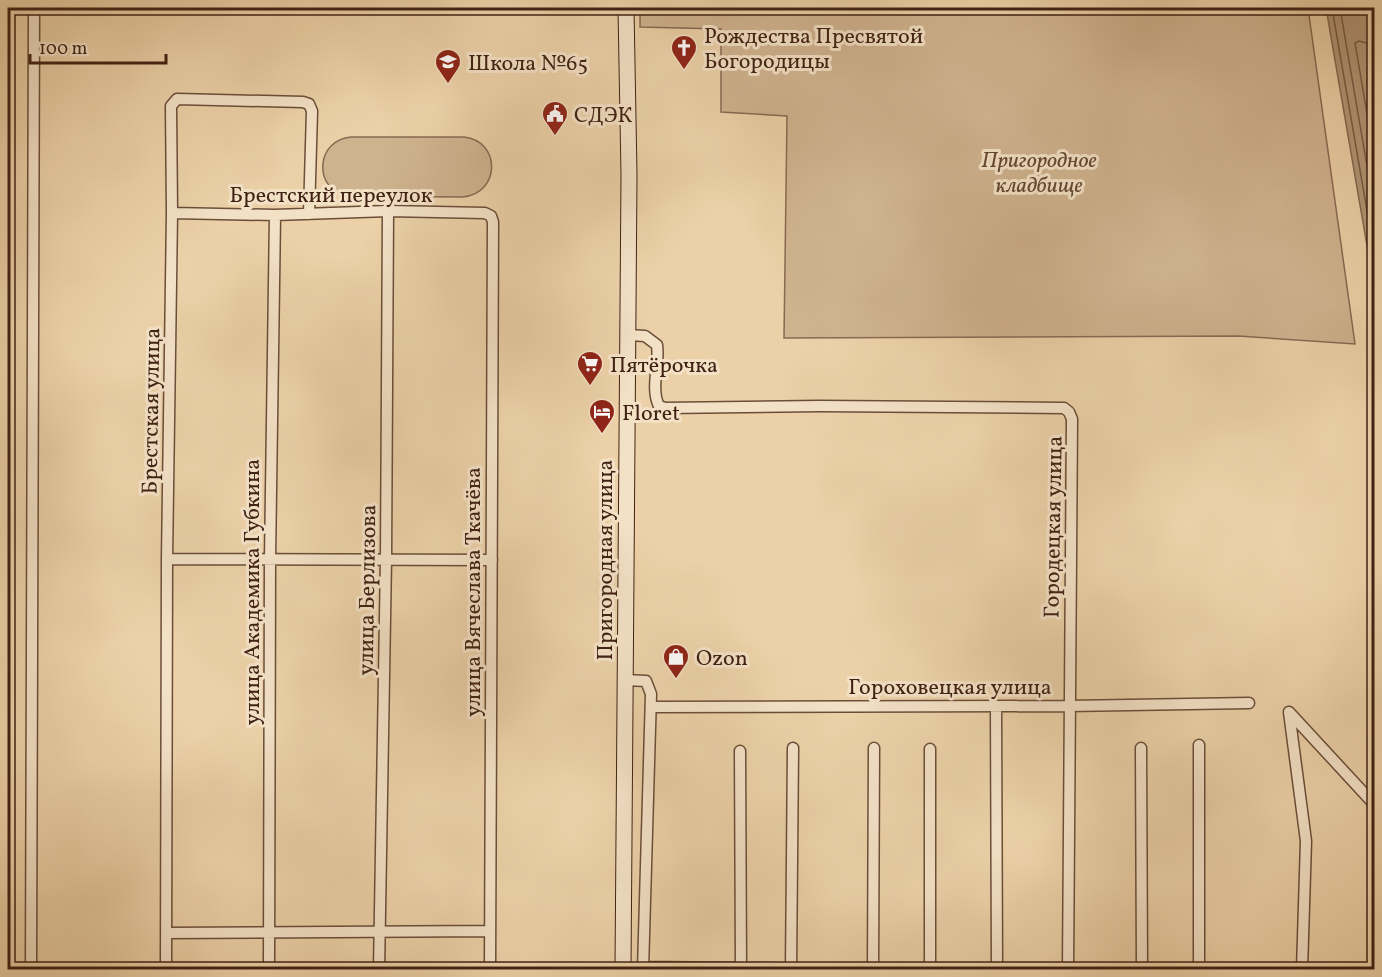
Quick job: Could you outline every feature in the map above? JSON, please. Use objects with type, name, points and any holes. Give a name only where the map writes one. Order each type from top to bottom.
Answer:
[{"type":"street","points":[[31,969],[34,8]]},
{"type":"street","name":"Пригородная улица","points":[[623,969],[629,175],[626,8]]},
{"type":"street","name":"Брестская улица","points":[[166,969],[171,106],[177,99],[309,104],[312,111],[309,214]]},
{"type":"street","name":"Брестский переулок","points":[[172,213],[275,215],[388,211],[485,213],[490,216]]},
{"type":"street","name":"улица Берлизова","points":[[379,969],[386,559],[388,211]]},
{"type":"street","name":"улица Академика Губкина","points":[[269,969],[270,560],[275,215]]},
{"type":"street","name":"улица Вячеслава Ткачёва","points":[[490,216],[493,222],[490,969]]},
{"type":"street","name":"Городецкая улица","points":[[628,335],[645,336],[657,345],[656,399],[659,406],[665,408],[832,406],[1064,408],[1069,412],[1072,419],[1068,969]]},
{"type":"street","points":[[167,559],[492,560]]},
{"type":"street","points":[[625,680],[645,681],[651,694],[643,968],[914,969]]},
{"type":"street","name":"Гороховецкая улица","points":[[651,707],[1249,703]]},
{"type":"street","points":[[996,706],[997,969]]},
{"type":"street","points":[[1302,969],[1306,841],[1288,712],[1374,804]]},
{"type":"street","points":[[1199,745],[1199,969]]},
{"type":"street","points":[[791,969],[793,748]]},
{"type":"street","points":[[873,969],[874,748]]},
{"type":"street","points":[[1142,748],[1142,969]]},
{"type":"street","points":[[930,749],[930,969]]},
{"type":"street","points":[[740,751],[741,969]]},
{"type":"street","points":[[623,918],[643,918]]},
{"type":"street","points":[[166,933],[490,930]]},
{"type":"green space","name":"Пригородное кладбище","points":[[640,8],[1308,8],[1355,344],[1238,336],[784,338],[787,116],[721,112],[721,29],[640,27]]},
{"type":"green space","points":[[351,137],[464,137],[476,141],[485,148],[492,167],[490,177],[484,186],[475,193],[463,197],[345,196],[335,191],[324,174],[325,155],[339,140]]},
{"type":"water","points":[[1326,8],[1369,8],[1374,39],[1374,286]]},
{"type":"place","name":"Рождества Пресвятой Богородицы","points":[[684,71]]},
{"type":"place","name":"Школа №65","points":[[448,85]]},
{"type":"place","name":"СДЭК","points":[[555,137]]},
{"type":"place","name":"Пятёрочка","points":[[590,387]]},
{"type":"place","name":"Floret","points":[[602,435]]},
{"type":"place","name":"Ozon","points":[[676,680]]}]
